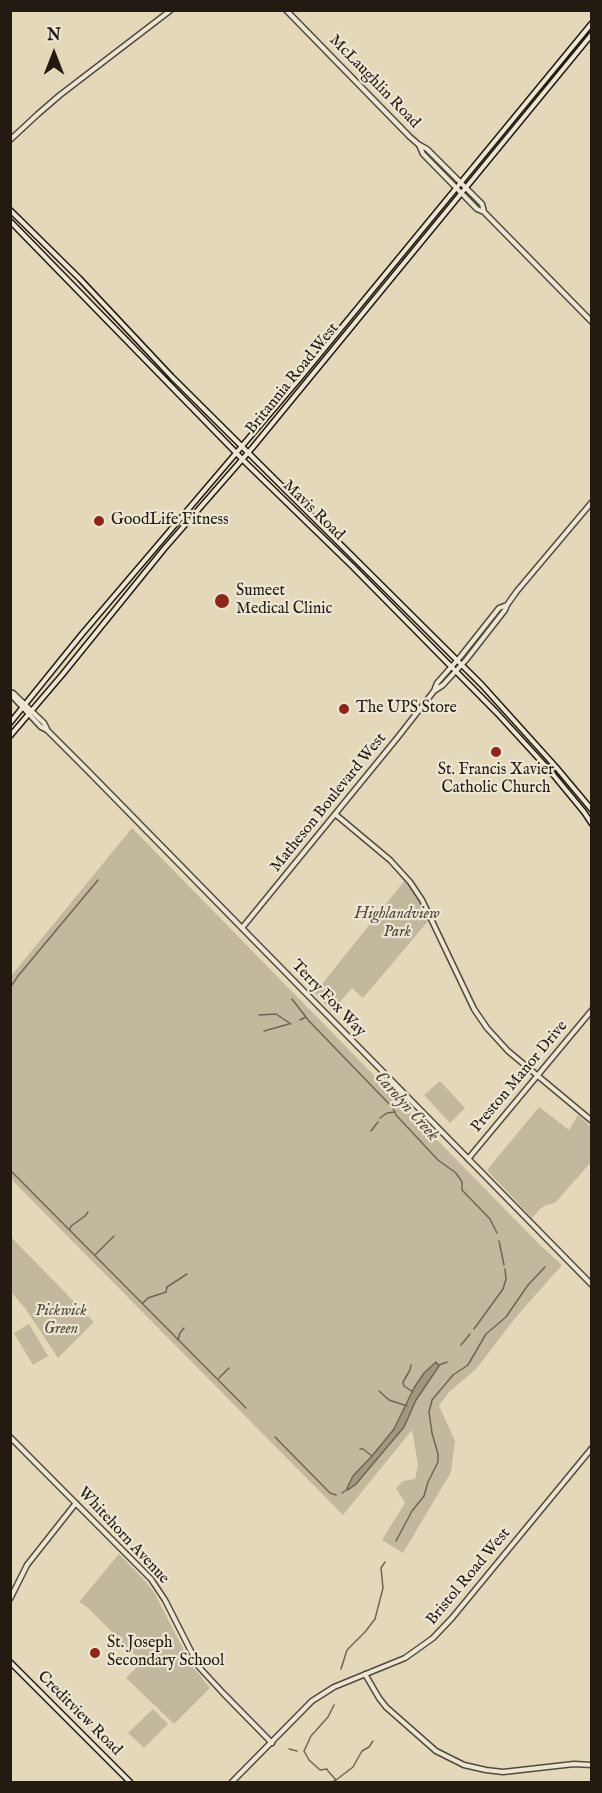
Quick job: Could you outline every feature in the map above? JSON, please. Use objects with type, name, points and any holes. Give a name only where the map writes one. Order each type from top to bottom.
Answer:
[{"type":"street","points":[[10,140],[52,101],[171,10]]},
{"type":"street","name":"McLaughlin Road","points":[[286,10],[418,144],[427,149],[482,204],[484,212]]},
{"type":"street","name":"Britannia Road West","points":[[10,723],[591,23]]},
{"type":"street","name":"Britannia Road West","points":[[10,736],[164,549],[243,459],[591,34]]},
{"type":"street","name":"McLaughlin Road","points":[[418,144],[423,154],[477,208],[484,212],[591,322]]},
{"type":"street","name":"Mavis Road","points":[[10,210],[172,377],[461,665],[556,767],[591,810]]},
{"type":"street","name":"Mavis Road","points":[[10,221],[243,459],[452,666],[551,772],[591,824]]},
{"type":"street","name":"Matheson Boulevard West","points":[[242,928],[434,692],[461,665],[539,564],[591,502]]},
{"type":"street","points":[[300,516],[306,511]]},
{"type":"street","name":"Matheson Boulevard West","points":[[434,692],[437,683],[499,608],[507,605]]},
{"type":"street","name":"Terry Fox Way","points":[[11,692],[14,698],[44,723],[47,730],[591,1285]]},
{"type":"street","points":[[335,814],[390,860],[410,882],[422,900],[474,1009],[487,1028],[508,1051],[591,1121]]},
{"type":"street","name":"Preston Manor Drive","points":[[468,1159],[591,1010]]},
{"type":"street","name":"Whitehorn Avenue","points":[[10,1437],[151,1579],[162,1595],[200,1667],[272,1743]]},
{"type":"street","name":"Bristol Road West","points":[[232,1782],[312,1701],[334,1687],[405,1658],[433,1638],[452,1618],[591,1448]]},
{"type":"street","points":[[10,1599],[27,1565],[76,1503]]},
{"type":"street","name":"Creditview Road","points":[[10,1662],[130,1782]]},
{"type":"street","points":[[365,1674],[386,1707],[436,1751],[465,1765],[503,1772],[574,1764],[591,1766]]},
{"type":"green space","points":[[132,828],[562,1265],[516,1317],[476,1369],[449,1392],[439,1406],[455,1441],[451,1472],[403,1553],[382,1540],[405,1503],[396,1488],[403,1481],[415,1479],[418,1465],[412,1430],[343,1515],[11,1179],[11,976]]},
{"type":"green space","name":"Highlandview Park","points":[[405,880],[420,901],[429,920],[363,998],[352,988],[332,1011],[315,993]]},
{"type":"green space","points":[[440,1081],[465,1108],[450,1123],[424,1095]]},
{"type":"green space","points":[[539,1107],[569,1130],[578,1115],[591,1127],[591,1162],[555,1203],[546,1205],[532,1218],[487,1170]]},
{"type":"green space","name":"Pickwick Green","points":[[11,1237],[94,1322],[58,1358],[25,1308],[11,1292]]},
{"type":"green space","points":[[29,1324],[48,1356],[33,1365],[14,1333]]},
{"type":"green space","points":[[119,1554],[155,1594],[192,1666],[210,1688],[174,1724],[126,1678],[142,1662],[87,1607],[79,1602]]},
{"type":"green space","points":[[153,1709],[168,1724],[144,1748],[128,1733]]},
{"type":"shaded area","points":[[436,1362],[439,1366],[416,1400],[404,1427],[356,1484],[348,1490],[353,1476],[394,1429],[414,1388],[424,1373]]},
{"type":"waterway","points":[[10,988],[98,880]]},
{"type":"waterway","name":"Carolyn Creek","points":[[292,999],[309,1021],[393,1108],[396,1115],[438,1160],[456,1173],[462,1182],[462,1190],[490,1219],[497,1233]]},
{"type":"waterway","points":[[259,1015],[276,1014],[291,1024]]},
{"type":"waterway","name":"Carolyn Creek","points":[[300,1020],[306,1017]]},
{"type":"waterway","points":[[264,1031],[289,1024]]},
{"type":"waterway","points":[[380,1118],[387,1113],[395,1112]]},
{"type":"waterway","points":[[371,1131],[378,1122]]},
{"type":"waterway","points":[[10,1170],[246,1408]]},
{"type":"waterway","points":[[70,1229],[88,1212]]},
{"type":"waterway","points":[[95,1255],[114,1236]]},
{"type":"waterway","name":"Carolyn Creek","points":[[499,1241],[504,1265]]},
{"type":"waterway","name":"Carolyn Creek","points":[[396,1541],[412,1511],[424,1496],[438,1462],[429,1412],[432,1400],[453,1375],[468,1365],[486,1334],[506,1317],[528,1285],[545,1267]]},
{"type":"waterway","name":"Carolyn Creek","points":[[474,1329],[503,1289],[506,1279],[505,1269]]},
{"type":"waterway","points":[[143,1303],[148,1298],[166,1292],[167,1287],[187,1274]]},
{"type":"waterway","points":[[178,1340],[184,1328]]},
{"type":"waterway","name":"Carolyn Creek","points":[[461,1345],[470,1334]]},
{"type":"waterway","name":"Carolyn Creek","points":[[439,1365],[447,1362]]},
{"type":"waterway","points":[[411,1365],[403,1382],[404,1386],[413,1392]]},
{"type":"waterway","points":[[219,1378],[229,1368]]},
{"type":"waterway","points":[[379,1391],[389,1400],[407,1406]]},
{"type":"waterway","points":[[275,1437],[330,1493],[336,1495]]},
{"type":"waterway","points":[[360,1449],[372,1456]]},
{"type":"waterway","points":[[342,1493],[349,1488]]},
{"type":"waterway","name":"Carolyn Creek","points":[[341,1669],[347,1650],[375,1619],[383,1588],[381,1568],[385,1562]]},
{"type":"waterway","name":"Carolyn Creek","points":[[332,1782],[336,1780],[327,1769],[320,1770],[309,1760],[304,1751],[311,1736],[328,1717],[334,1705]]},
{"type":"waterway","points":[[336,1780],[353,1767],[362,1751],[373,1741]]},
{"type":"waterway","points":[[289,1749],[297,1751]]},
{"type":"place","name":"GoodLife Fitness","points":[[99,521]]},
{"type":"place","name":"Sumeet Medical Clinic","points":[[222,601]]},
{"type":"place","name":"The UPS Store","points":[[344,709]]},
{"type":"place","name":"St. Francis Xavier Catholic Church","points":[[496,752]]},
{"type":"place","name":"St. Joseph Secondary School","points":[[95,1653]]}]
